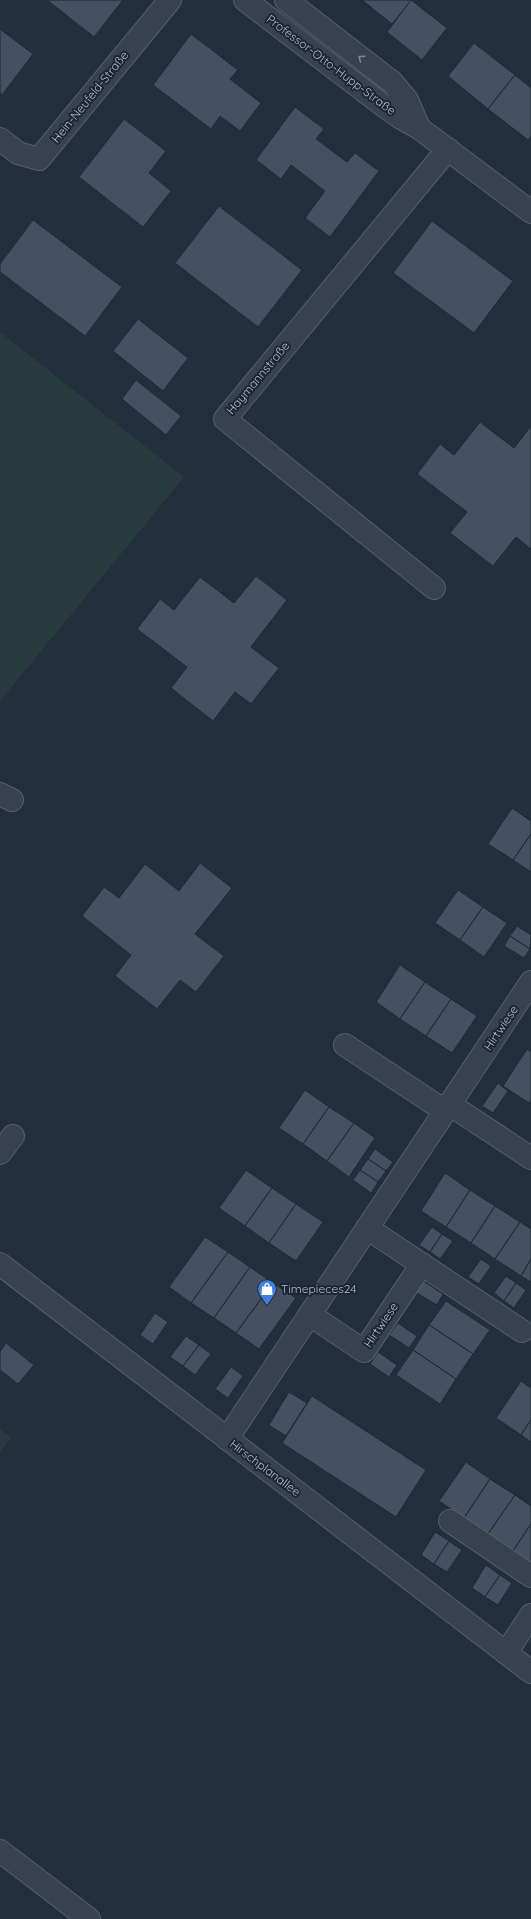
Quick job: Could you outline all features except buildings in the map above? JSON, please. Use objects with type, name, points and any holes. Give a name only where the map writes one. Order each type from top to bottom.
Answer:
[{"type":"street","name":"Hein-Neufeld-Straße","points":[[0,139],[18,153],[39,160],[170,0]]},
{"type":"street","name":"Professor-Otto-Hupp-Straße","points":[[245,0],[269,7],[384,106],[419,128],[531,212]]},
{"type":"street","name":"Professor-Otto-Hupp-Straße","points":[[286,0],[392,82],[407,100],[419,128]]},
{"type":"street","name":"Haymannstraße","points":[[434,588],[225,419],[448,149]]},
{"type":"street","name":"Hirtwiese","points":[[227,1439],[447,1108],[529,989]]},
{"type":"street","points":[[345,1045],[531,1158]]},
{"type":"street","points":[[367,1228],[522,1331]]},
{"type":"street","name":"Hirschplanallee","points":[[0,1264],[531,1672]]},
{"type":"street","name":"Hirtwiese","points":[[310,1315],[364,1351],[422,1264]]},
{"type":"street","points":[[450,1521],[531,1576]]},
{"type":"street","points":[[506,1653],[531,1615]]},
{"type":"street","points":[[0,1851],[88,1919]]},
{"type":"green space","points":[[0,332],[184,477],[0,701]]},
{"type":"green space","points":[[0,1429],[11,1438],[0,1452]]},
{"type":"place","name":"Timepieces24","points":[[267,1306]]}]
